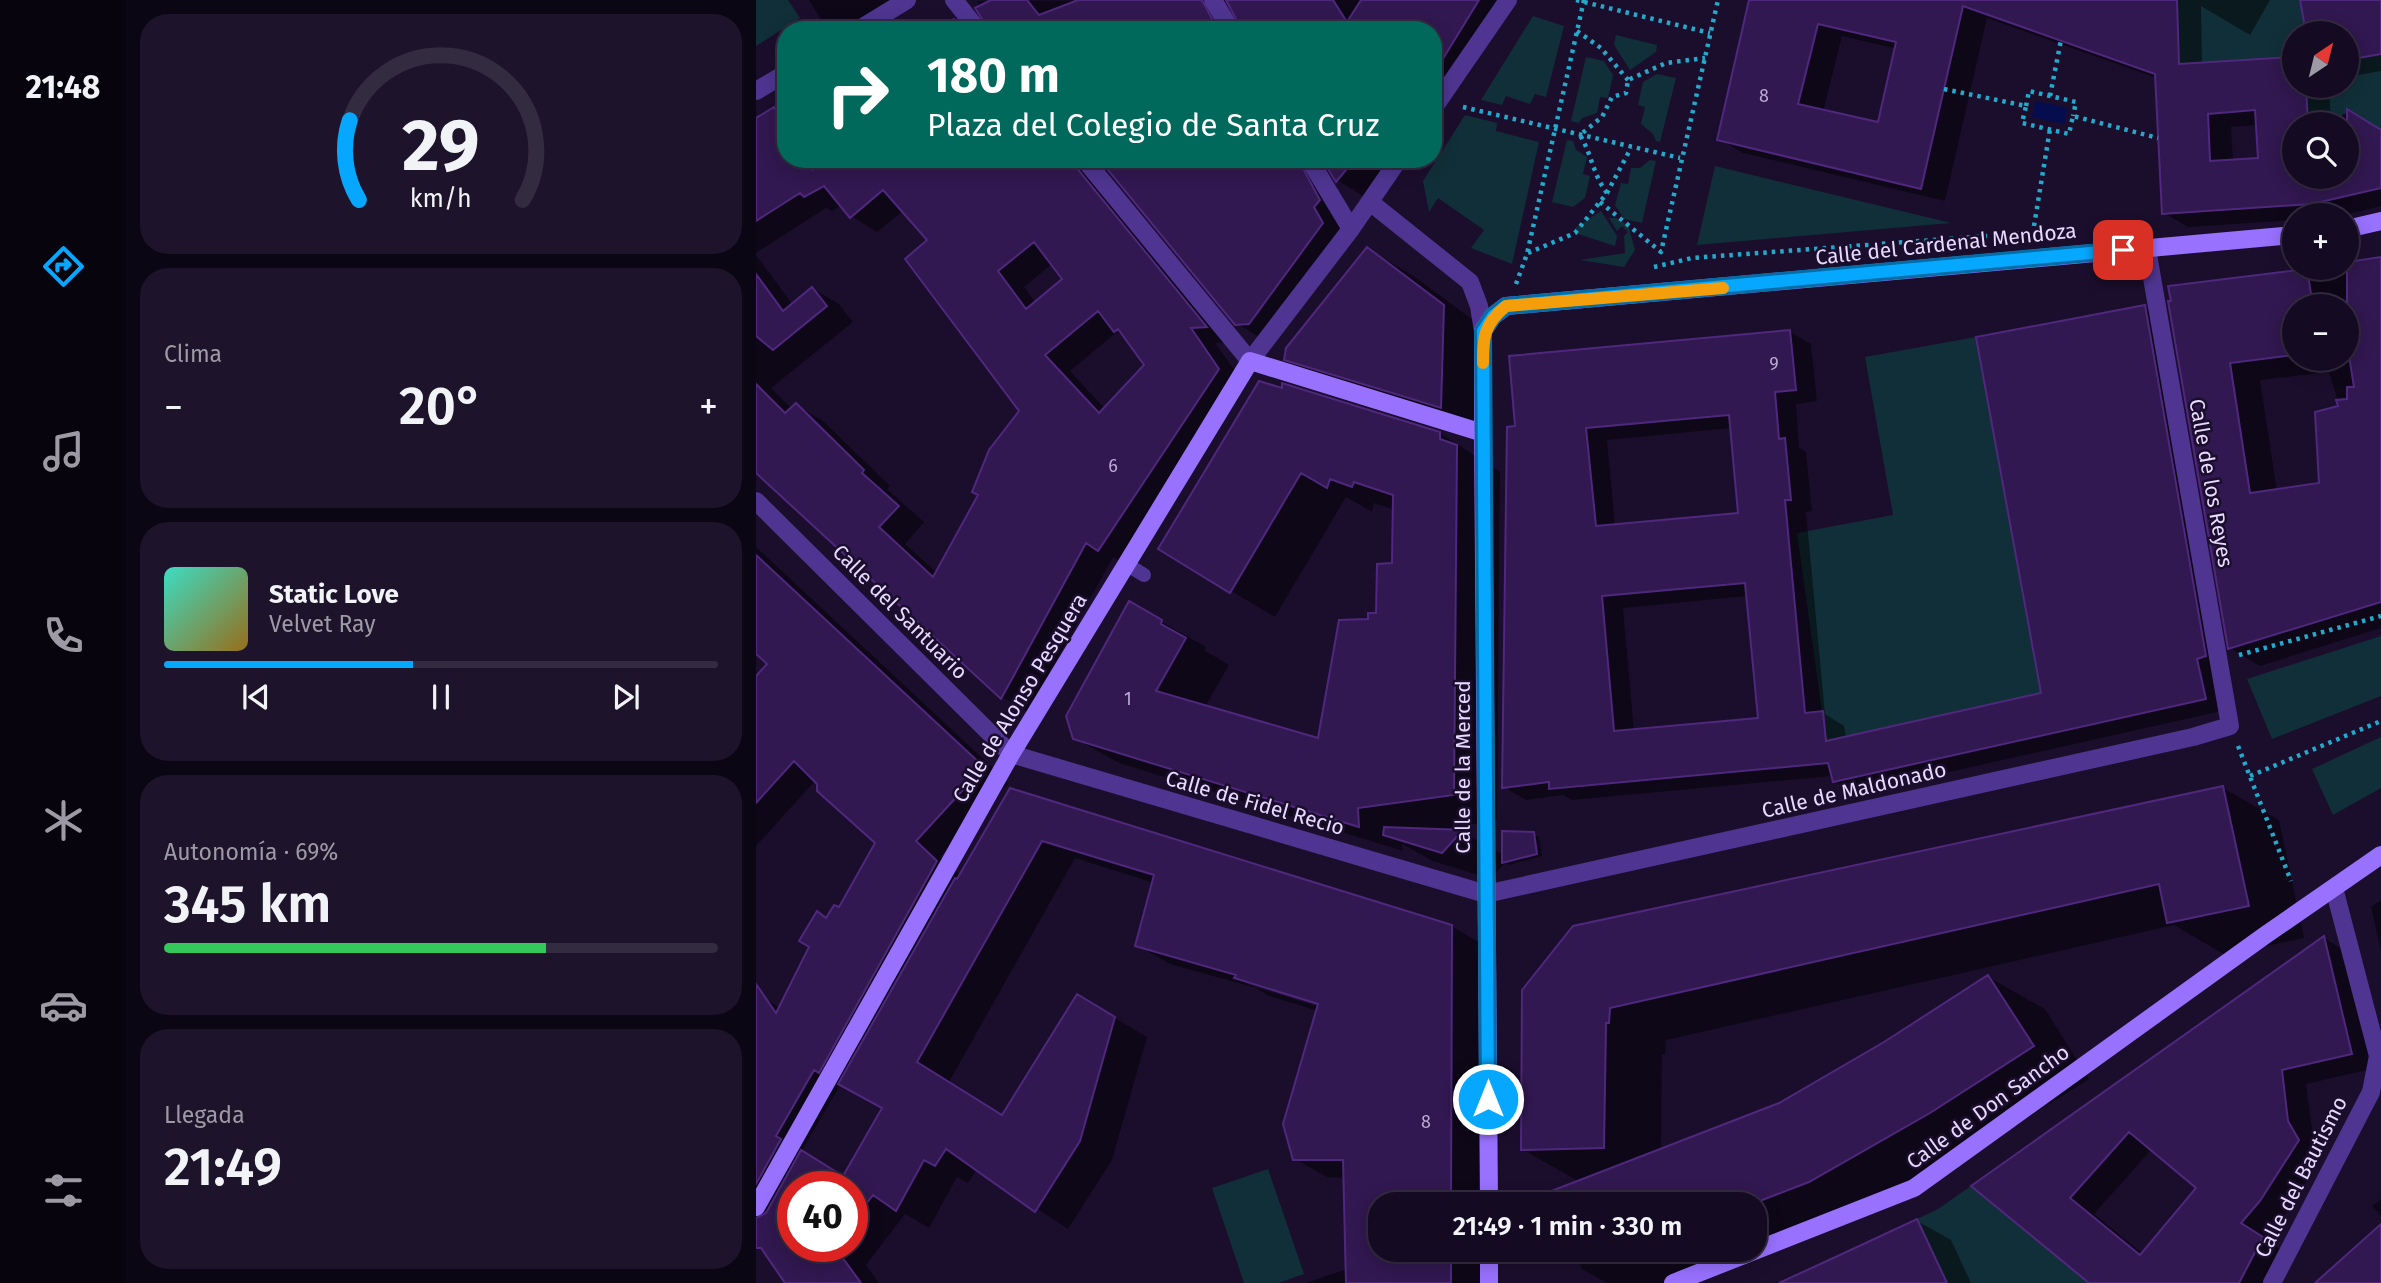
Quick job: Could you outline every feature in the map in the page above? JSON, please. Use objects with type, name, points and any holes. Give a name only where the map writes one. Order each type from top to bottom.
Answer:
[{"type":"street","points":[[873,21],[907,0]]},
{"type":"street","points":[[954,0],[971,21]]},
{"type":"street","points":[[1213,0],[1226,21]]},
{"type":"street","points":[[1442,96],[1508,0]]},
{"type":"street","points":[[756,92],[777,79]]},
{"type":"street","points":[[1091,168],[1250,361],[1483,433]]},
{"type":"street","points":[[1314,168],[1351,229]]},
{"type":"street","name":"Calle de Alonso Pesquera","points":[[756,1207],[1011,754],[1250,361],[1351,229],[1393,168]]},
{"type":"street","points":[[1370,202],[1470,282],[1479,306],[1483,331]]},
{"type":"street","points":[[2359,226],[2381,221]]},
{"type":"street","name":"Calle del Cardenal Mendoza","points":[[1483,331],[1493,316],[1506,306],[2282,236]]},
{"type":"street","name":"Calle de los Reyes","points":[[2147,249],[2230,726]]},
{"type":"street","name":"Calle de la Merced","points":[[1483,331],[1489,1192]]},
{"type":"street","name":"Calle del Santuario","points":[[756,501],[1011,754]]},
{"type":"street","name":"Calle de Maldonado","points":[[1486,894],[2193,737],[2230,726]]},
{"type":"street","name":"Calle de Fidel Recio","points":[[1011,754],[1486,894]]},
{"type":"street","name":"Calle de Don Sancho","points":[[1673,1283],[1914,1188],[2381,855]]},
{"type":"street","name":"Calle del Bautismo","points":[[2272,1283],[2376,1091],[2378,1056],[2333,888]]},
{"type":"street","points":[[1489,1262],[1489,1283]]},
{"type":"lane","points":[[1126,564],[1144,575]]},
{"type":"path","points":[[1576,0],[1710,33]]},
{"type":"path","points":[[1600,202],[1661,252],[1680,158],[1718,0]]},
{"type":"path","points":[[1515,291],[1527,254],[1584,1]]},
{"type":"path","points":[[1577,32],[1601,48],[1628,79],[1626,93],[1612,97],[1602,117],[1580,135]]},
{"type":"path","points":[[2050,96],[2061,40]]},
{"type":"path","points":[[1628,79],[1667,63],[1704,58]]},
{"type":"path","points":[[1944,89],[2026,106]]},
{"type":"path","points":[[2029,91],[2076,102],[2068,134],[2022,123],[2026,106],[2029,91]]},
{"type":"path","points":[[1455,105],[1680,158]]},
{"type":"path","points":[[2073,116],[2158,138]]},
{"type":"path","points":[[2034,226],[2050,129]]},
{"type":"path","points":[[1580,135],[1591,153],[1594,177],[1607,193]]},
{"type":"path","points":[[1527,254],[1575,233],[1607,193],[1631,148]]},
{"type":"path","points":[[1643,272],[1692,258]]},
{"type":"path","points":[[1506,284],[1529,284]]},
{"type":"path","points":[[2218,660],[2381,616]]},
{"type":"path","points":[[2250,776],[2381,721]]},
{"type":"path","points":[[2230,726],[2291,881]]},
{"type":"shaded area","points":[[756,0],[788,0],[800,18],[795,21],[777,21],[777,33],[756,46]]},
{"type":"shaded area","points":[[2131,0],[2381,0],[2381,131],[2362,125],[2359,112],[2307,112],[2307,98],[2359,98],[2359,21],[2282,21],[2282,58],[2179,64],[2178,28],[2126,9]]},
{"type":"shaded area","points":[[1533,16],[1564,26],[1546,97],[1535,94],[1530,104],[1506,96],[1502,105],[1481,100]]},
{"type":"shaded area","points":[[1616,35],[1657,45],[1656,52],[1630,70],[1614,45]]},
{"type":"shaded area","points":[[1586,57],[1604,61],[1613,75],[1608,98],[1600,97],[1597,113],[1582,118],[1579,123],[1571,121]]},
{"type":"shaded area","points":[[1657,74],[1676,78],[1660,142],[1641,124],[1645,107],[1638,105],[1643,82]]},
{"type":"shaded area","points":[[2035,101],[2068,108],[2064,124],[2032,117]]},
{"type":"shaded area","points":[[1465,115],[1497,123],[1496,131],[1539,142],[1512,264],[1471,248],[1484,230],[1438,198],[1429,212],[1423,181],[1431,168],[1442,168],[1442,151]]},
{"type":"shaded area","points":[[1567,140],[1573,141],[1576,150],[1587,157],[1583,174],[1590,176],[1585,198],[1573,207],[1552,202]]},
{"type":"shaded area","points":[[1650,160],[1656,161],[1642,223],[1624,219],[1615,205],[1621,183],[1628,184],[1631,168],[1640,168]]},
{"type":"shaded area","points":[[1715,166],[1951,223],[1697,245]]},
{"type":"shaded area","points":[[1601,211],[1617,236],[1615,246],[1575,233],[1575,228]]},
{"type":"shaded area","points":[[1609,218],[1616,218],[1628,225],[1635,250],[1624,267],[1580,260],[1625,253],[1624,236],[1628,232],[1622,226],[1617,231]]},
{"type":"shaded area","points":[[1976,337],[2038,679],[2044,692],[1826,741],[1797,533],[1893,515],[1865,357]]},
{"type":"shaded area","points":[[2381,636],[2381,696],[2272,739],[2247,679]]},
{"type":"shaded area","points":[[2381,737],[2381,788],[2333,815],[2312,769]]},
{"type":"shaded area","points":[[1268,1169],[1304,1274],[1278,1283],[1244,1283],[1212,1188]]},
{"type":"shaded area","points":[[1971,1186],[2089,1283],[1947,1283],[1917,1219],[1938,1209]]},
{"type":"building","points":[[991,0],[1027,0],[1039,15],[1078,0],[1202,0],[1213,21],[983,21],[975,8]]},
{"type":"building","points":[[1226,0],[1333,0],[1346,21],[1237,21]]},
{"type":"building","points":[[1361,0],[1479,0],[1442,60],[1442,21],[1348,21]]},
{"type":"building","points":[[1749,0],[2177,0],[2179,64],[2282,58],[2282,98],[2307,98],[2307,112],[2282,112],[2282,189],[2359,189],[2359,116],[2381,130],[2381,188],[2316,203],[2282,203],[2282,206],[2162,214],[2155,74],[1963,6],[1921,189],[1717,140]],"holes":[[[1818,24],[1896,42],[1878,122],[1798,104]],[[2255,110],[2258,158],[2210,161],[2208,114]]]},
{"type":"building","points":[[2300,0],[2381,0],[2381,54],[2359,58],[2359,21],[2304,21]]},
{"type":"building","points":[[774,107],[777,112],[777,168],[1077,168],[1207,327],[1191,328],[1219,369],[1098,551],[1086,543],[1001,699],[756,473],[756,384],[785,413],[796,403],[864,470],[862,473],[899,506],[879,527],[933,577],[978,495],[972,492],[989,450],[1019,411],[905,259],[927,240],[883,190],[850,218],[824,186],[804,197],[800,193],[756,221],[756,118]],"holes":[[[1034,242],[1062,279],[1026,309],[998,271]],[[1098,311],[1114,332],[1118,329],[1144,365],[1099,413],[1045,355]]]},
{"type":"building","points":[[1106,168],[1303,168],[1320,200],[1314,207],[1323,223],[1249,324],[1235,325]]},
{"type":"building","points":[[1327,168],[1348,168],[1336,182]]},
{"type":"building","points":[[1367,247],[1444,305],[1441,408],[1284,360],[1286,348]]},
{"type":"building","points":[[2381,257],[2381,602],[2228,649],[2168,301],[2171,301],[2168,286],[2282,272],[2282,280],[2309,280],[2311,294],[2282,294],[2282,356],[2230,363],[2250,493],[2319,483],[2315,412],[2338,406],[2336,400],[2347,399],[2347,387],[2354,387],[2351,371],[2359,371],[2359,294],[2347,294],[2347,280],[2359,280],[2359,260]]},
{"type":"building","points":[[756,274],[783,311],[812,287],[827,306],[773,350],[756,336]]},
{"type":"building","points":[[2145,305],[2206,656],[2197,659],[2206,699],[1833,782],[1828,763],[1549,789],[1549,782],[1502,788],[1507,427],[1515,426],[1509,356],[1790,330],[1796,390],[1775,392],[1779,439],[1785,438],[1791,500],[1785,500],[1805,713],[1823,711],[1826,741],[2041,693],[1976,337]],"holes":[[[1729,415],[1738,513],[1596,526],[1586,428]],[[1745,583],[1758,718],[1614,731],[1602,596]]]},
{"type":"building","points":[[1259,381],[1282,388],[1282,383],[1440,432],[1440,439],[1457,445],[1454,795],[1358,808],[1359,827],[1073,739],[1066,716],[1129,601],[1186,638],[1156,691],[1318,738],[1339,620],[1368,619],[1368,613],[1376,613],[1377,564],[1392,563],[1393,495],[1354,482],[1352,487],[1330,479],[1327,488],[1301,473],[1230,593],[1158,549]]},
{"type":"building","points":[[756,555],[984,767],[916,841],[937,861],[819,1073],[814,1070],[776,1136],[781,1139],[756,1184],[756,984],[776,1013],[809,947],[799,941],[817,911],[826,918],[834,905],[839,907],[875,843],[817,791],[817,784],[794,761],[756,803],[756,676],[767,664],[756,654]]},
{"type":"building","points":[[2223,786],[2249,906],[2167,923],[2159,884],[1610,1008],[1609,1023],[1606,1023],[1604,1148],[1521,1150],[1522,990],[1573,926]]},
{"type":"building","points":[[1010,788],[1452,925],[1451,1192],[1368,1192],[1368,1262],[1451,1262],[1451,1283],[1346,1283],[1343,1160],[1293,1160],[1283,1124],[1318,1004],[1234,978],[1236,975],[1135,946],[1154,875],[1042,841],[917,1062],[1002,1115],[1077,994],[1115,1017],[1080,1141],[1035,1212],[946,1149],[935,1166],[924,1160],[896,1211],[873,1195],[868,1201],[868,1171],[846,1171],[882,1108],[838,1084],[955,878],[957,879]]},
{"type":"building","points":[[1384,827],[1463,830],[1442,853],[1383,835]]},
{"type":"building","points":[[1502,831],[1534,832],[1537,854],[1502,863]]},
{"type":"building","points":[[2324,936],[2352,1054],[2282,1070],[2288,1121],[2299,1140],[2260,1201],[2241,1223],[2263,1237],[2239,1283],[2089,1283],[1971,1186]],"holes":[[[2129,1132],[2196,1188],[2140,1255],[2070,1198]]]},
{"type":"building","points":[[1988,975],[2034,1046],[1930,1113],[1809,1182],[1767,1198],[1767,1192],[1549,1192],[1779,1103],[1884,1042]]},
{"type":"building","points":[[801,1150],[835,1171],[789,1171]]},
{"type":"building","points":[[777,1193],[777,1262],[846,1262],[861,1283],[785,1283],[761,1248],[756,1248],[756,1218],[766,1213]]},
{"type":"building","points":[[1917,1219],[1947,1283],[1779,1283],[1842,1254]]},
{"type":"building","points":[[2381,1224],[2381,1283],[2315,1283]]},
{"type":"slow traffic","points":[[1483,363],[1483,331],[1493,316],[1506,306],[1723,288]]},
{"type":"route","points":[[1488,1099],[1483,331],[1493,316],[1506,306],[1751,286],[2123,250]]}]
